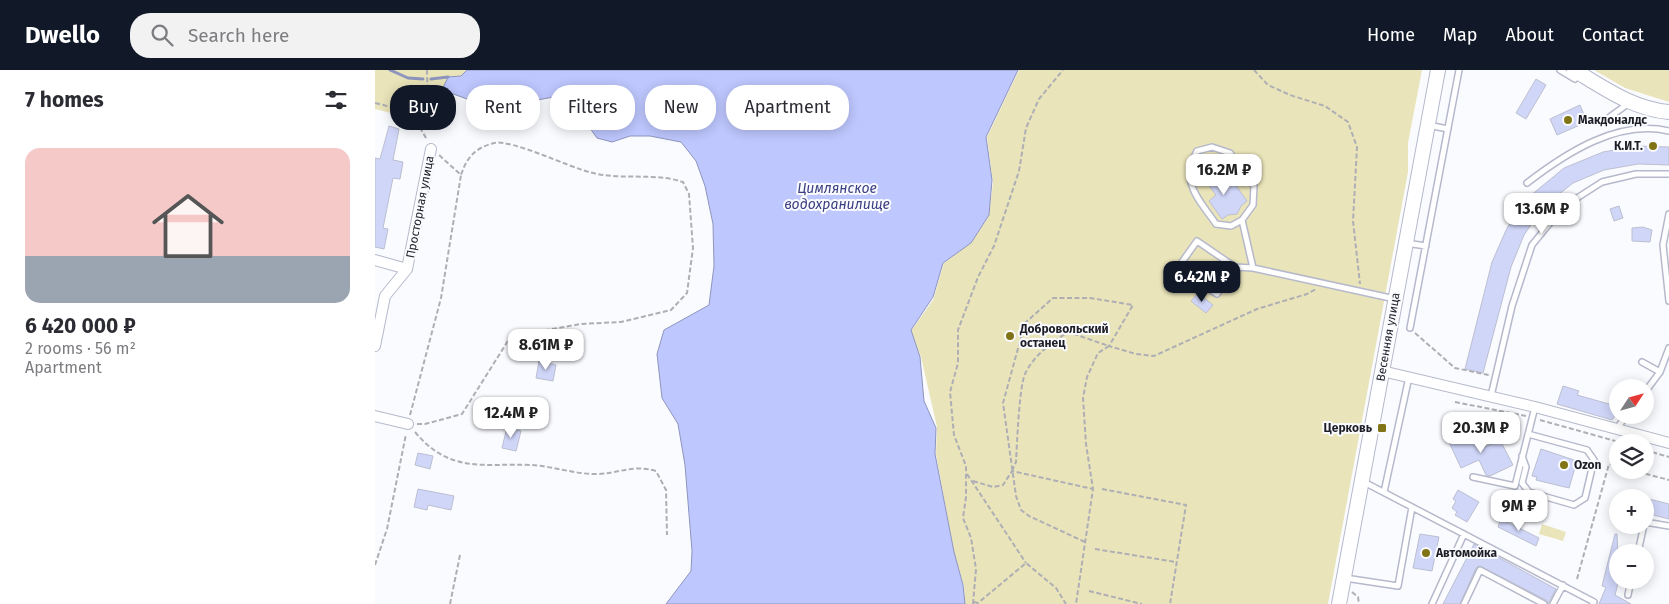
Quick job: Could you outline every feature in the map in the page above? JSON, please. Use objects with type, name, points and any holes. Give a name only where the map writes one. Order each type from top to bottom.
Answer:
[{"type":"street","name":"Весенняя улица","points":[[1339,604],[1437,70]]},
{"type":"street","points":[[1575,75],[1629,103],[1657,111],[1669,112]]},
{"type":"street","name":"Просторная улица","points":[[375,346],[385,296],[407,269],[431,149]]},
{"type":"street","points":[[375,260],[407,269]]},
{"type":"street","points":[[1382,371],[1535,407],[1669,443]]},
{"type":"street","points":[[375,416],[408,424]]},
{"type":"lane","points":[[1410,328],[1459,70]]},
{"type":"lane","points":[[1561,70],[1575,75]]},
{"type":"lane","points":[[1607,119],[1629,103]]},
{"type":"lane","points":[[1427,125],[1448,129]]},
{"type":"lane","points":[[1527,184],[1558,159],[1601,138],[1651,127],[1669,131]]},
{"type":"lane","points":[[1243,220],[1231,226],[1216,224],[1191,187],[1190,163],[1197,151],[1212,147],[1230,153],[1254,186],[1253,205],[1243,220],[1253,268]]},
{"type":"lane","points":[[1491,396],[1512,306],[1532,245],[1563,206],[1602,182],[1637,174],[1669,174]]},
{"type":"lane","points":[[1669,214],[1667,240],[1669,301]]},
{"type":"lane","points":[[1235,266],[1217,294],[1177,269],[1197,241],[1235,266],[1253,268],[1395,299]]},
{"type":"lane","points":[[1406,242],[1425,246]]},
{"type":"lane","points":[[1654,380],[1660,372],[1669,348]]},
{"type":"lane","points":[[1642,362],[1660,372]]},
{"type":"lane","points":[[1384,492],[1409,376]]},
{"type":"lane","points":[[1473,477],[1515,486],[1535,407]]},
{"type":"lane","points":[[1617,429],[1621,424]]},
{"type":"lane","points":[[1522,456],[1526,467],[1521,483],[1529,492],[1573,504],[1585,498],[1594,460],[1587,450],[1528,434]]},
{"type":"lane","points":[[1362,480],[1563,585],[1594,602],[1593,604]]},
{"type":"lane","points":[[1344,578],[1398,586],[1413,507]]},
{"type":"lane","points":[[1654,525],[1669,526]]},
{"type":"lane","points":[[1432,604],[1464,534]]},
{"type":"lane","points":[[1464,604],[1480,570],[1544,604]]},
{"type":"lane","points":[[1553,604],[1563,585]]},
{"type":"lane","points":[[1628,595],[1629,589]]},
{"type":"path","points":[[427,70],[427,85]]},
{"type":"path","points":[[1026,563],[978,603],[973,603],[976,569],[971,538],[963,518],[966,466],[954,435],[950,392],[958,363],[959,330],[977,277],[994,246],[1013,190],[1019,171],[1026,128],[1039,99],[1063,70]]},
{"type":"path","points":[[1254,70],[1268,85],[1290,95],[1325,106],[1348,122],[1357,148],[1353,221],[1361,291]]},
{"type":"path","points":[[375,103],[390,107]]},
{"type":"path","points":[[421,130],[431,149],[461,175]]},
{"type":"path","points":[[375,565],[387,530],[408,424],[441,298],[461,175],[467,158],[478,150],[496,142],[516,146],[589,172],[616,177],[668,177],[683,182],[689,194],[693,248],[687,293],[671,310],[621,322],[581,324],[511,336],[462,414],[425,424],[408,424]]},
{"type":"path","points":[[973,480],[993,488],[1003,485],[1015,462],[1024,376],[1034,359],[1051,343],[1068,332],[1137,354],[1154,356],[1257,309],[1307,294],[1325,284]]},
{"type":"path","points":[[1076,604],[1093,489],[1086,444],[1083,398],[1087,377],[1098,353],[1109,346],[1133,305],[1090,298],[1053,298],[1025,323],[1003,403],[1011,471],[1021,510],[1029,516],[1085,542]]},
{"type":"path","points":[[1410,328],[1455,368],[1496,377]]},
{"type":"path","points":[[408,424],[422,441],[455,462],[479,466],[531,466],[596,474],[642,466],[656,470],[666,490],[667,535]]},
{"type":"path","points":[[1654,453],[1669,457]]},
{"type":"path","points":[[1577,578],[1609,464]]},
{"type":"path","points":[[1011,471],[1093,489]]},
{"type":"path","points":[[966,472],[1026,563],[1056,588],[1066,604]]},
{"type":"path","points":[[1654,476],[1669,480]]},
{"type":"path","points":[[1102,488],[1186,505],[1170,604]]},
{"type":"path","points":[[1095,549],[1177,562]]},
{"type":"path","points":[[450,604],[460,556]]},
{"type":"path","points":[[1089,591],[1142,604]]},
{"type":"shaded area","points":[[375,70],[467,70],[461,76],[447,78],[445,85],[390,85],[390,113],[375,109]]},
{"type":"shaded area","points":[[1019,70],[1422,70],[1408,143],[1408,172],[1328,604],[965,604],[964,586],[954,553],[936,454],[937,427],[921,357],[911,331],[933,300],[944,263],[971,243],[989,216],[993,183],[987,137]]},
{"type":"shaded area","points":[[1594,70],[1669,70],[1669,102],[1625,88]]},
{"type":"shaded area","points":[[1542,524],[1566,532],[1563,541],[1539,534]]},
{"type":"water","name":"Цимлянское водохранилище","points":[[467,70],[1018,70],[986,137],[992,180],[989,215],[971,243],[943,263],[933,297],[911,330],[920,357],[924,401],[936,428],[935,454],[954,552],[963,585],[965,604],[666,604],[691,571],[692,551],[685,465],[678,424],[662,398],[657,354],[664,330],[709,305],[714,266],[713,224],[705,186],[696,161],[681,142],[650,136],[630,136],[612,142],[597,138],[591,130],[635,130],[635,85],[550,85],[550,98],[540,100],[540,85],[466,85],[466,99],[456,95],[456,85],[444,85],[448,77],[461,76]]},
{"type":"building","points":[[1536,79],[1546,85],[1526,119],[1516,113]]},
{"type":"building","name":"Макдоналдс","points":[[1580,105],[1587,122],[1557,135],[1550,119]]},
{"type":"building","points":[[389,126],[390,130],[399,130],[393,160],[403,162],[400,179],[393,178],[383,228],[388,229],[384,249],[375,247],[375,158],[380,159]]},
{"type":"building","points":[[1638,146],[1669,147],[1669,165],[1638,164],[1604,170],[1573,183],[1543,207],[1524,235],[1511,267],[1483,373],[1465,369],[1492,262],[1507,228],[1530,196],[1564,168],[1603,152]]},
{"type":"building","points":[[1214,169],[1228,187],[1234,183],[1247,201],[1241,206],[1237,214],[1228,215],[1222,219],[1209,201],[1216,195],[1203,177]]},
{"type":"building","points":[[1619,206],[1623,218],[1614,221],[1610,209]]},
{"type":"building","points":[[1643,227],[1652,230],[1650,242],[1632,241],[1632,228]]},
{"type":"building","points":[[1192,261],[1216,278],[1211,285],[1186,269]]},
{"type":"building","points":[[1198,293],[1213,305],[1206,313],[1191,301]]},
{"type":"building","points":[[539,361],[556,365],[553,381],[536,378]]},
{"type":"building","points":[[1563,386],[1579,391],[1577,395],[1609,404],[1609,419],[1557,404]]},
{"type":"building","points":[[507,427],[521,431],[516,451],[502,448]]},
{"type":"building","points":[[1475,430],[1483,448],[1500,440],[1513,465],[1490,476],[1486,475],[1479,460],[1461,468],[1449,442]]},
{"type":"building","points":[[1541,449],[1577,461],[1569,488],[1536,480],[1537,477],[1532,476]]},
{"type":"building","points":[[418,453],[433,456],[430,469],[415,465]]},
{"type":"building","points":[[418,489],[454,496],[451,510],[428,505],[427,510],[414,507]]},
{"type":"building","points":[[1458,490],[1479,502],[1467,522],[1455,515],[1457,512],[1452,508],[1456,501],[1453,499]]},
{"type":"building","points":[[1654,500],[1669,504],[1669,519],[1654,515]]},
{"type":"building","points":[[1501,519],[1539,538],[1536,546],[1498,527]]},
{"type":"building","name":"Автомойка","points":[[1420,534],[1439,537],[1432,571],[1413,568]]},
{"type":"building","points":[[1615,534],[1617,534],[1617,544],[1612,544]]},
{"type":"building","points":[[1474,544],[1556,589],[1548,604],[1546,600],[1480,566],[1476,568],[1460,604],[1443,604]]},
{"type":"building","points":[[1609,558],[1609,589],[1617,589],[1615,595],[1631,604],[1599,604],[1606,587],[1602,586]]},
{"type":"waterway","points":[[390,70],[408,78],[423,79]]},
{"type":"waterway","points":[[431,79],[448,77]]},
{"type":"place","name":"Макдоналдс","points":[[1568,120]]},
{"type":"place","name":"К.И.Т.","points":[[1653,146]]},
{"type":"place","name":"Добровольский останец","points":[[1010,336]]},
{"type":"place","name":"Церковь","points":[[1382,428]]},
{"type":"place","name":"Ozon","points":[[1564,465]]},
{"type":"place","name":"Автомойка","points":[[1426,553]]}]
